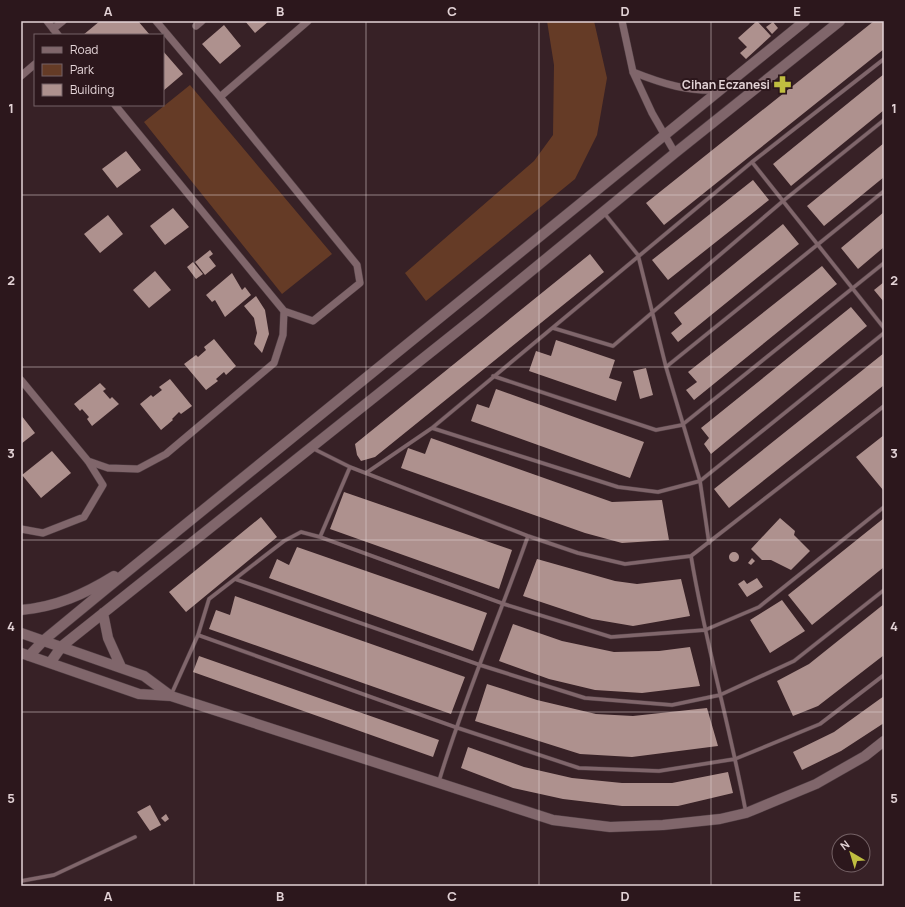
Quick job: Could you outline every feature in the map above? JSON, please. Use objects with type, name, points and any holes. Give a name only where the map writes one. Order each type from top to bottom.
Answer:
[{"type":"street","points":[[47,21],[57,34]]},
{"type":"street","points":[[53,29],[63,21]]},
{"type":"street","points":[[116,106],[284,311],[314,321],[360,283],[357,265],[156,21]]},
{"type":"street","points":[[196,26],[202,21]]},
{"type":"street","points":[[220,97],[308,21]]},
{"type":"street","points":[[622,21],[633,72],[652,114],[674,153]]},
{"type":"street","points":[[25,655],[145,558],[270,453],[508,264],[805,21]]},
{"type":"street","points":[[50,663],[62,646],[312,447],[604,212],[674,153],[840,21]]},
{"type":"street","points":[[21,76],[34,65]]},
{"type":"street","points":[[633,72],[678,88],[699,91],[721,90]]},
{"type":"street","points":[[88,461],[108,468],[138,470],[166,454],[274,363],[283,335],[284,311]]},
{"type":"street","points":[[21,380],[88,461],[103,485],[84,517],[43,533],[21,529]]},
{"type":"street","points":[[21,610],[48,606],[88,592],[145,558]]},
{"type":"street","points":[[103,613],[108,638],[121,667]]},
{"type":"street","points":[[21,633],[62,646],[144,676],[170,696]]},
{"type":"street","points":[[25,655],[139,694],[170,696],[553,820],[610,827],[663,825],[720,819],[746,813],[816,784],[865,756],[884,741]]},
{"type":"lane","points":[[366,473],[432,428],[493,376],[553,328],[638,255],[752,162],[884,59]]},
{"type":"lane","points":[[553,328],[613,346],[783,201],[884,120]]},
{"type":"lane","points":[[752,162],[884,328]]},
{"type":"lane","points":[[666,367],[818,246],[884,191]]},
{"type":"lane","points":[[604,212],[638,255],[666,367],[682,425],[700,481],[709,543]]},
{"type":"lane","points":[[493,376],[656,430],[682,425],[884,263]]},
{"type":"lane","points":[[432,428],[618,487],[658,492],[700,481],[884,333]]},
{"type":"lane","points":[[312,447],[350,467],[528,536],[578,552],[625,564],[691,556],[884,406]]},
{"type":"lane","points":[[320,537],[350,467]]},
{"type":"lane","points":[[170,696],[198,635],[209,599],[284,540],[301,532],[320,537],[504,604],[611,637],[705,630],[759,607],[884,507]]},
{"type":"lane","points":[[438,783],[455,727],[504,604],[528,536]]},
{"type":"lane","points":[[691,556],[705,630],[746,813]]},
{"type":"lane","points":[[235,579],[480,665],[585,698],[672,705],[720,695],[794,661],[884,590]]},
{"type":"lane","points":[[198,635],[455,727],[579,768],[659,771],[735,759],[820,724],[884,675]]},
{"type":"lane","points":[[21,881],[54,875],[135,837]]},
{"type":"green space","points":[[547,21],[594,21],[607,78],[597,135],[575,179],[426,301],[405,273],[534,161],[553,135],[554,65]]},
{"type":"green space","points":[[190,85],[332,254],[282,294],[144,122]]},
{"type":"building","points":[[100,21],[138,21],[149,34],[84,34]]},
{"type":"building","points":[[245,21],[269,21],[255,33]]},
{"type":"building","points":[[757,21],[771,36],[746,59],[740,53],[747,47],[738,38]]},
{"type":"building","points":[[874,21],[884,21],[884,49],[664,225],[646,203]]},
{"type":"building","points":[[773,22],[778,28],[772,34],[766,27]]},
{"type":"building","points":[[224,25],[241,46],[220,64],[202,44]]},
{"type":"building","points":[[164,52],[183,74],[164,90]]},
{"type":"building","points":[[884,74],[884,110],[791,186],[773,164]]},
{"type":"building","points":[[884,143],[884,177],[824,226],[807,206]]},
{"type":"building","points":[[126,151],[141,170],[117,188],[102,169]]},
{"type":"building","points":[[753,180],[769,200],[668,280],[652,260]]},
{"type":"building","points":[[173,208],[189,227],[165,245],[150,226]]},
{"type":"building","points":[[884,212],[884,247],[858,269],[841,248]]},
{"type":"building","points":[[108,215],[123,234],[100,253],[84,234]]},
{"type":"building","points":[[783,224],[799,244],[678,342],[671,333],[682,324],[674,313]]},
{"type":"building","points":[[210,250],[213,254],[209,257],[216,266],[205,275],[195,262]]},
{"type":"building","points":[[590,254],[604,272],[375,457],[361,461],[357,455],[355,444]]},
{"type":"building","points":[[193,262],[203,274],[196,279],[187,267]]},
{"type":"building","points":[[822,266],[837,284],[694,400],[686,390],[697,382],[688,372]]},
{"type":"building","points":[[155,271],[171,290],[149,308],[133,290]]},
{"type":"building","points":[[232,273],[242,290],[245,287],[251,295],[225,317],[215,300],[212,302],[206,295]]},
{"type":"building","points":[[884,282],[884,302],[874,290]]},
{"type":"building","points":[[256,296],[265,310],[269,334],[262,353],[254,344],[257,333],[254,318],[244,306]]},
{"type":"building","points":[[851,307],[867,326],[711,454],[704,444],[709,438],[701,428]]},
{"type":"building","points":[[214,339],[236,366],[226,375],[224,372],[216,379],[218,381],[206,390],[184,364],[196,355],[198,357],[206,350],[204,347]]},
{"type":"building","points":[[556,340],[615,360],[609,378],[622,382],[616,401],[529,371],[536,351],[551,356]]},
{"type":"building","points":[[884,353],[884,385],[729,508],[714,489]]},
{"type":"building","points":[[646,368],[653,395],[640,399],[633,371]]},
{"type":"building","points":[[170,379],[192,406],[181,414],[179,412],[172,419],[173,420],[161,430],[140,404],[151,395],[153,397],[162,390],[159,387]]},
{"type":"building","points":[[100,383],[106,389],[103,391],[110,399],[112,397],[119,404],[92,426],[87,419],[89,417],[82,409],[80,411],[74,404]]},
{"type":"building","points":[[496,389],[644,442],[630,478],[471,421],[477,404],[489,408]]},
{"type":"building","points":[[21,415],[35,433],[21,444]]},
{"type":"building","points":[[884,435],[884,490],[883,490],[856,457]]},
{"type":"building","points":[[431,438],[612,502],[662,500],[669,540],[622,543],[585,533],[401,468],[408,448],[425,454]]},
{"type":"building","points":[[52,451],[71,473],[41,498],[22,475]]},
{"type":"building","points":[[344,492],[512,550],[499,589],[330,529]]},
{"type":"building","points":[[261,517],[277,537],[186,612],[169,592]]},
{"type":"building","points":[[780,518],[795,531],[794,535],[810,551],[791,570],[771,560],[762,560],[751,549]]},
{"type":"building","points":[[884,518],[884,567],[812,625],[788,595]]},
{"type":"building","points":[[297,547],[487,613],[473,651],[269,578],[277,559],[289,565]]},
{"type":"building","points":[[732,552],[736,552],[738,553],[738,561],[732,562],[729,559],[729,555]]},
{"type":"building","points":[[752,558],[755,561],[751,565],[748,563]]},
{"type":"building","points":[[537,559],[615,581],[637,584],[681,579],[690,616],[633,626],[592,619],[523,596]]},
{"type":"building","points":[[757,578],[763,587],[747,597],[738,584],[744,580],[747,584]]},
{"type":"building","points":[[235,596],[465,677],[451,714],[209,629],[216,610],[230,615]]},
{"type":"building","points":[[782,600],[805,631],[770,653],[750,620]]},
{"type":"building","points":[[884,604],[884,655],[818,706],[793,716],[777,681],[809,664]]},
{"type":"building","points":[[513,624],[562,641],[614,652],[659,651],[690,647],[700,686],[642,693],[595,690],[549,679],[499,661]]},
{"type":"building","points":[[199,656],[439,740],[433,757],[193,672]]},
{"type":"building","points":[[487,684],[537,700],[596,714],[633,716],[707,708],[718,746],[632,757],[580,754],[475,721]]},
{"type":"building","points":[[884,696],[884,723],[841,751],[802,770],[793,752],[834,732]]},
{"type":"building","points":[[468,747],[524,767],[572,778],[622,783],[672,783],[728,772],[733,793],[678,806],[622,806],[563,799],[513,788],[461,768]]},
{"type":"building","points":[[150,805],[161,825],[150,831],[137,812]]},
{"type":"building","points":[[166,814],[169,819],[165,822],[161,818]]},
{"type":"place","name":"Cihan Eczanesi","points":[[783,84]]}]
